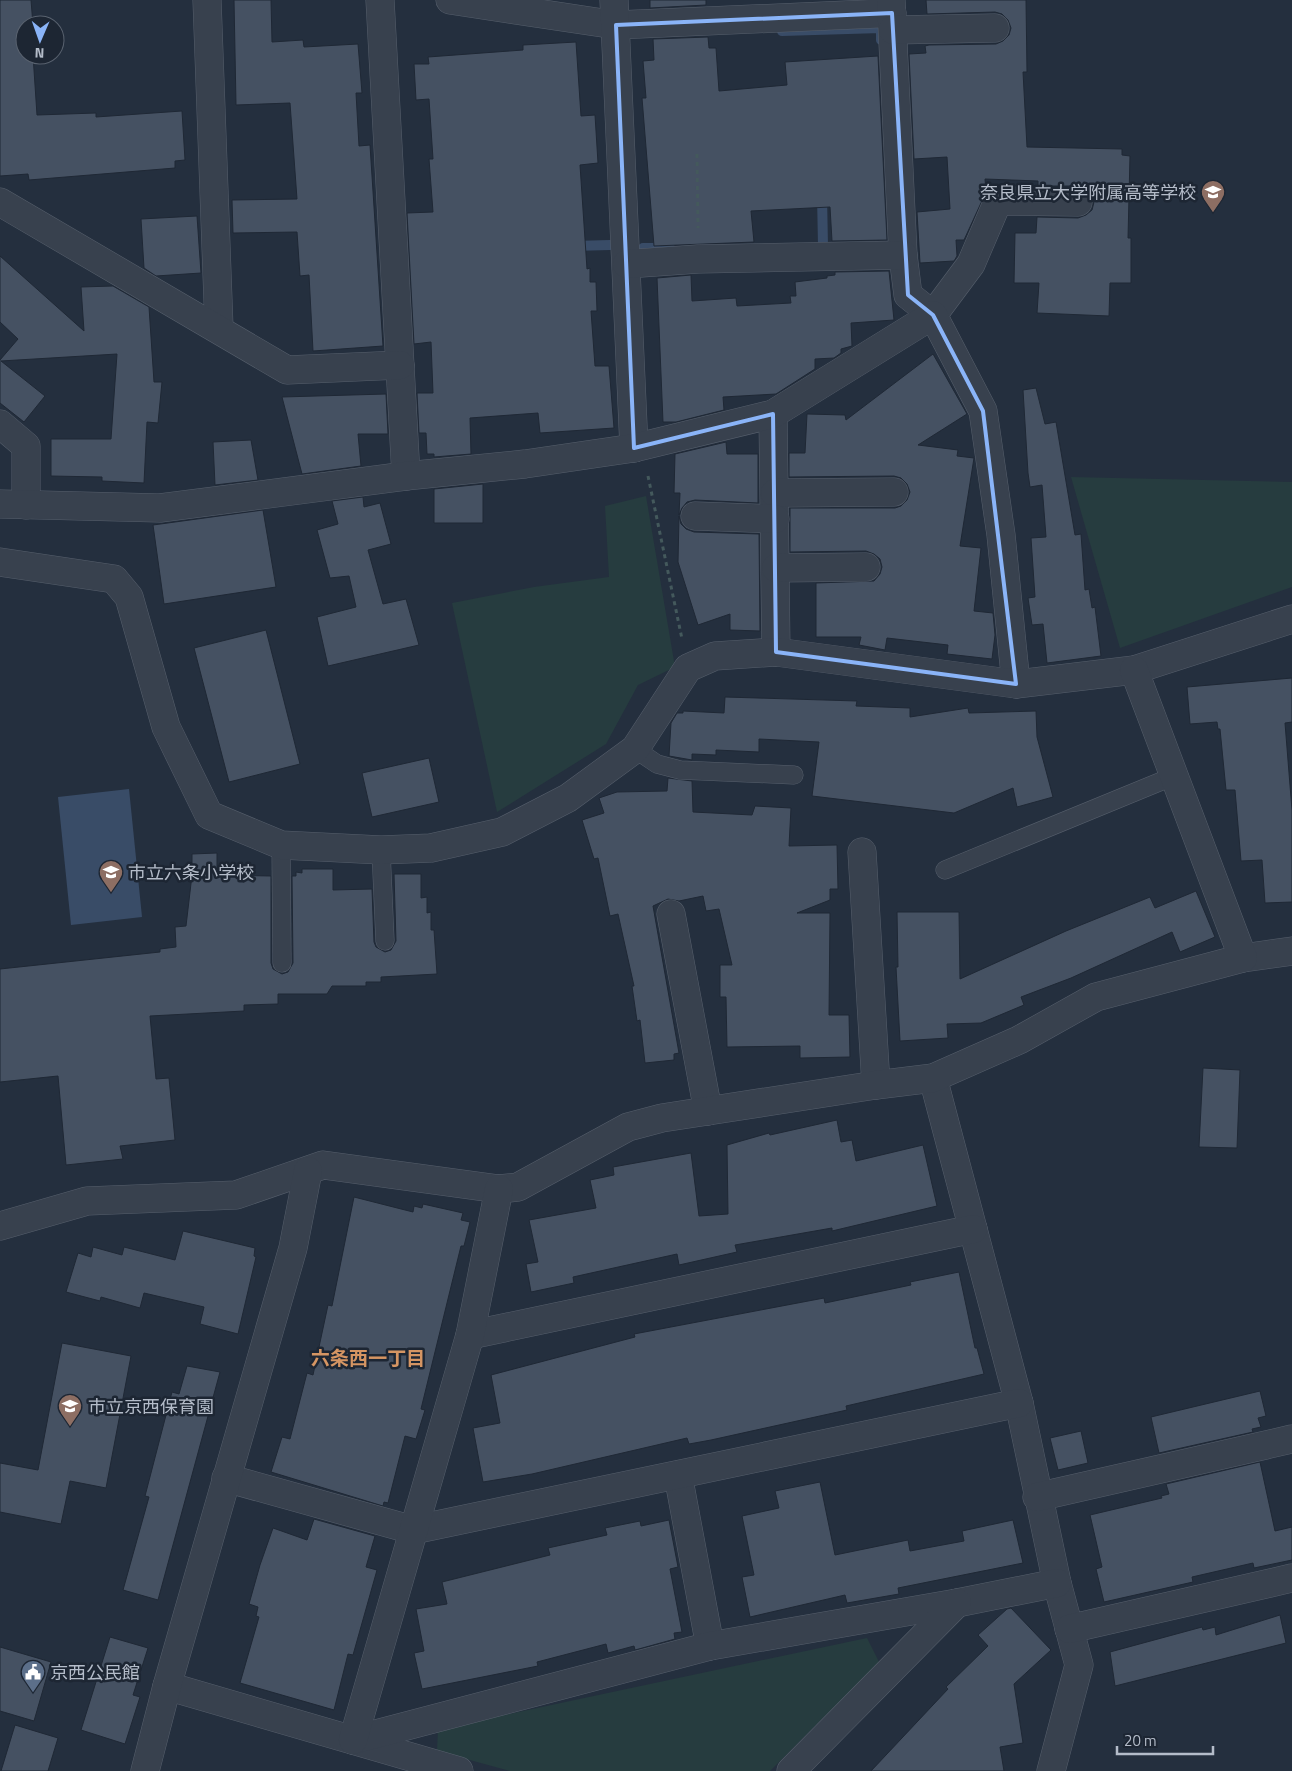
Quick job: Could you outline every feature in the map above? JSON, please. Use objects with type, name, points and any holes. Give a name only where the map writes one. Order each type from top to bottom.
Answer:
[{"type":"street","points":[[207,0],[219,328]]},
{"type":"street","points":[[380,0],[406,476]]},
{"type":"street","points":[[450,0],[615,12],[892,15],[995,28]]},
{"type":"street","points":[[615,12],[627,264],[639,447]]},
{"type":"street","points":[[892,15],[903,255],[908,295],[933,315],[983,411],[1001,535],[1016,684]]},
{"type":"street","points":[[0,424],[26,446],[13,505],[160,508],[406,476],[525,464],[639,447],[773,414],[933,315],[971,264],[998,201],[1078,202]]},
{"type":"street","points":[[0,202],[219,328],[287,370],[400,365]]},
{"type":"street","points":[[627,264],[698,259],[903,255]]},
{"type":"street","points":[[773,414],[776,652]]},
{"type":"street","points":[[695,516],[894,492]]},
{"type":"street","points":[[0,562],[114,579],[129,597],[166,727],[209,815],[281,845],[381,850],[430,848],[502,832],[568,798],[634,749],[688,668],[715,656],[776,652],[1016,684],[1134,670],[1292,619]]},
{"type":"street","points":[[776,568],[866,568]]},
{"type":"street","points":[[1134,670],[1243,958]]},
{"type":"street","points":[[862,852],[876,1085]]},
{"type":"street","points":[[671,914],[708,1111]]},
{"type":"street","points":[[0,1226],[87,1201],[236,1195],[323,1165],[499,1189],[518,1187],[628,1127],[662,1118],[933,1078],[1019,1040],[1096,997],[1243,958],[1292,950]]},
{"type":"street","points":[[933,1078],[1019,1403],[1037,1497],[1079,1665],[1051,1771]]},
{"type":"street","points":[[145,1771],[167,1686],[293,1248],[308,1171]]},
{"type":"street","points":[[353,1740],[470,1335],[499,1189]]},
{"type":"street","points":[[470,1335],[973,1229]]},
{"type":"street","points":[[226,1478],[413,1530],[1019,1403]]},
{"type":"street","points":[[1037,1497],[1292,1439]]},
{"type":"street","points":[[678,1475],[710,1646]]},
{"type":"street","points":[[1069,1629],[1292,1578]]},
{"type":"street","points":[[353,1740],[710,1646],[957,1603],[1057,1583]]},
{"type":"street","points":[[791,1771],[957,1603]]},
{"type":"street","points":[[167,1686],[459,1771]]},
{"type":"lane","points":[[634,749],[657,764],[680,770],[794,775]]},
{"type":"lane","points":[[945,870],[1174,776]]},
{"type":"lane","points":[[281,845],[282,963]]},
{"type":"lane","points":[[381,850],[385,941]]},
{"type":"path","points":[[697,154],[698,259]]},
{"type":"path","points":[[639,447],[688,668]]},
{"type":"highlighted area","points":[[892,13],[908,295],[933,315],[983,411],[1016,684],[776,652],[773,414],[634,448],[616,25]]},
{"type":"green space","points":[[1071,477],[1292,482],[1292,587],[1120,648]]},
{"type":"green space","points":[[646,496],[675,667],[638,685],[606,744],[497,812],[452,603],[534,587],[609,577],[605,506]]},
{"type":"green space","points":[[867,1638],[879,1662],[770,1771],[510,1771],[437,1751],[438,1729]]},
{"type":"water","points":[[129,789],[142,917],[71,925],[58,797]]},
{"type":"building","points":[[0,0],[31,0],[32,15],[15,15],[15,65],[34,65],[37,115],[96,113],[96,117],[182,111],[185,160],[175,161],[175,168],[29,180],[28,174],[0,176]]},
{"type":"building","points":[[234,0],[271,0],[272,42],[303,40],[304,47],[358,44],[362,93],[356,93],[359,146],[370,145],[383,346],[313,351],[309,275],[300,276],[297,232],[233,233],[232,200],[297,199],[290,103],[236,105]]},
{"type":"building","points":[[650,0],[706,0],[706,5],[650,8]]},
{"type":"building","points":[[926,0],[1026,0],[1027,72],[1023,72],[1027,147],[1122,149],[1122,155],[1130,156],[1128,238],[1131,238],[1131,283],[1110,283],[1109,316],[1037,313],[1039,283],[1014,283],[1015,233],[1036,233],[1037,217],[1078,218],[1086,215],[1092,210],[1094,202],[1092,195],[1086,189],[1079,186],[1038,186],[1038,181],[985,179],[986,192],[964,240],[956,240],[957,256],[954,261],[920,263],[917,212],[950,209],[947,157],[914,159],[909,54],[926,53],[925,46],[929,45],[996,44],[1003,41],[1009,35],[1011,28],[1008,20],[1002,14],[995,12],[927,14]]},
{"type":"building","points":[[708,37],[709,48],[716,48],[719,91],[787,85],[785,62],[878,56],[887,240],[832,241],[830,207],[751,211],[754,242],[654,246],[642,98],[646,98],[643,61],[654,60],[653,39]]},
{"type":"building","points":[[576,42],[581,116],[595,115],[598,163],[580,165],[587,269],[590,268],[590,282],[596,282],[597,311],[591,311],[595,366],[609,366],[614,428],[540,433],[538,413],[470,418],[471,454],[434,457],[434,454],[427,454],[426,433],[419,433],[417,393],[433,393],[431,342],[414,344],[407,213],[433,212],[429,159],[433,159],[429,99],[416,100],[414,64],[429,64],[428,57],[523,50],[523,45]]},
{"type":"building","points":[[197,216],[201,273],[156,276],[144,268],[141,219]]},
{"type":"building","points":[[0,256],[84,331],[81,287],[113,286],[149,307],[154,382],[162,382],[158,423],[147,422],[144,483],[102,481],[102,477],[51,476],[51,439],[111,439],[117,354],[1,361],[45,396],[24,422],[0,403],[0,360],[18,339],[0,322]]},
{"type":"building","points":[[889,271],[894,320],[851,323],[852,346],[841,349],[841,353],[834,358],[815,359],[815,369],[776,394],[723,397],[724,410],[676,422],[663,422],[657,278],[691,275],[692,301],[736,298],[737,306],[791,303],[790,296],[796,296],[795,282],[827,278],[827,276],[835,275],[835,272]]},
{"type":"building","points":[[933,354],[967,414],[918,445],[958,450],[957,456],[974,458],[960,546],[981,548],[974,611],[993,613],[995,635],[992,659],[947,654],[948,645],[887,638],[885,650],[859,645],[861,637],[816,637],[816,583],[874,581],[880,574],[882,567],[880,559],[866,551],[790,552],[790,508],[895,508],[901,506],[907,500],[910,492],[907,484],[901,478],[894,476],[789,477],[789,453],[805,453],[807,414],[845,415],[846,420]]},
{"type":"building","points":[[1036,388],[1045,424],[1056,422],[1075,535],[1081,534],[1085,590],[1089,589],[1092,608],[1095,607],[1101,656],[1047,663],[1043,624],[1032,625],[1028,598],[1035,597],[1031,538],[1046,537],[1042,485],[1030,487],[1023,390]]},
{"type":"building","points":[[386,394],[388,434],[358,434],[361,466],[302,474],[282,397]]},
{"type":"building","points":[[251,440],[258,480],[215,485],[213,442]]},
{"type":"building","points":[[726,442],[727,454],[758,454],[758,503],[695,500],[687,502],[679,515],[680,493],[674,493],[675,454]]},
{"type":"building","points":[[483,484],[483,523],[434,523],[434,489]]},
{"type":"building","points":[[363,497],[364,507],[380,503],[391,544],[368,550],[383,604],[406,599],[419,645],[328,666],[317,617],[356,607],[349,576],[330,578],[317,530],[338,524],[332,501]]},
{"type":"building","points":[[263,510],[276,587],[164,604],[153,525]]},
{"type":"building","points":[[679,516],[681,524],[686,529],[694,532],[759,534],[760,631],[730,630],[730,614],[698,625],[678,562]]},
{"type":"building","points":[[266,630],[300,764],[229,782],[194,648]]},
{"type":"building","points":[[1292,678],[1292,722],[1285,723],[1292,810],[1292,902],[1265,903],[1262,860],[1241,861],[1235,790],[1226,790],[1220,729],[1218,729],[1217,722],[1190,724],[1187,687]]},
{"type":"building","points":[[725,697],[857,701],[856,706],[910,708],[910,717],[968,708],[969,713],[1036,711],[1037,737],[1053,797],[1017,807],[1013,788],[954,813],[812,796],[819,742],[759,739],[759,752],[716,750],[716,755],[692,754],[692,760],[669,756],[671,723],[677,713],[683,713],[683,711],[724,713]]},
{"type":"building","points":[[429,758],[439,802],[372,817],[362,773]]},
{"type":"building","points":[[668,778],[692,781],[693,812],[752,815],[755,806],[791,808],[789,846],[837,845],[838,889],[830,889],[830,900],[797,913],[830,913],[829,1015],[849,1015],[850,1057],[800,1058],[800,1046],[727,1047],[726,997],[720,997],[720,965],[732,965],[719,909],[706,911],[703,896],[679,901],[668,899],[653,906],[679,1053],[674,1054],[674,1060],[645,1063],[640,1020],[637,1021],[632,986],[634,986],[618,914],[610,916],[598,858],[594,859],[582,820],[604,813],[599,798],[617,792],[667,791]]},
{"type":"building","points":[[217,853],[217,875],[271,876],[271,963],[273,969],[282,974],[288,972],[293,963],[292,876],[296,876],[296,872],[302,873],[302,869],[333,869],[333,890],[372,889],[374,942],[376,947],[385,952],[391,950],[396,941],[394,874],[421,874],[421,898],[427,897],[427,913],[431,912],[431,930],[434,930],[437,974],[381,977],[381,982],[366,982],[366,986],[332,986],[327,994],[278,994],[278,1004],[244,1005],[244,1011],[150,1016],[156,1079],[169,1078],[175,1140],[120,1146],[123,1159],[66,1165],[58,1076],[0,1082],[0,969],[160,952],[160,949],[176,947],[175,927],[186,926],[192,875],[192,854]]},
{"type":"building","points":[[1196,891],[1215,937],[1180,952],[1172,932],[1071,978],[1021,997],[1024,1005],[981,1023],[947,1024],[948,1038],[900,1041],[896,967],[898,967],[897,912],[959,912],[960,979],[1066,931],[1150,897],[1155,908]]},
{"type":"building","points":[[1203,1068],[1240,1070],[1237,1148],[1199,1147]]},
{"type":"building","points":[[837,1120],[841,1142],[852,1140],[856,1161],[923,1145],[937,1206],[832,1231],[832,1228],[735,1245],[737,1252],[679,1265],[677,1254],[573,1277],[574,1283],[531,1292],[526,1264],[538,1262],[529,1220],[596,1208],[590,1180],[614,1175],[613,1167],[691,1153],[699,1216],[728,1214],[727,1145],[769,1133],[770,1135]]},
{"type":"building","points":[[354,1197],[413,1212],[414,1206],[422,1208],[423,1204],[463,1213],[461,1220],[470,1222],[464,1246],[461,1246],[421,1409],[425,1410],[416,1439],[405,1436],[388,1503],[384,1502],[383,1506],[271,1472],[282,1437],[290,1439],[307,1373],[313,1375],[328,1305],[332,1306]]},
{"type":"building","points":[[183,1231],[255,1248],[254,1256],[256,1257],[238,1334],[200,1324],[204,1307],[144,1293],[140,1308],[101,1297],[100,1301],[66,1292],[78,1253],[91,1257],[93,1247],[122,1255],[124,1247],[175,1260]]},
{"type":"building","points":[[959,1272],[975,1348],[977,1348],[984,1374],[846,1406],[847,1410],[711,1440],[689,1444],[687,1438],[532,1474],[483,1482],[473,1428],[500,1423],[491,1375],[635,1337],[634,1334],[824,1298],[825,1303],[911,1285],[910,1282]]},
{"type":"building","points":[[62,1343],[131,1356],[106,1488],[70,1481],[61,1524],[0,1512],[0,1463],[38,1470]]},
{"type":"building","points":[[187,1366],[220,1372],[158,1600],[123,1590],[149,1497],[145,1496],[172,1392],[179,1394]]},
{"type":"building","points":[[1260,1391],[1266,1416],[1258,1418],[1261,1427],[1252,1429],[1253,1432],[1159,1453],[1151,1417]]},
{"type":"building","points":[[1081,1431],[1088,1463],[1058,1470],[1050,1438]]},
{"type":"building","points":[[1260,1462],[1275,1531],[1292,1527],[1292,1560],[1254,1568],[1253,1563],[1192,1577],[1193,1582],[1104,1602],[1096,1569],[1102,1567],[1090,1515],[1162,1498],[1161,1496],[1169,1494],[1166,1484]]},
{"type":"building","points":[[820,1482],[835,1555],[908,1540],[910,1551],[964,1541],[962,1531],[1013,1520],[1023,1563],[898,1588],[899,1594],[847,1603],[845,1595],[750,1617],[742,1577],[754,1575],[742,1516],[779,1508],[775,1491]]},
{"type":"building","points":[[314,1519],[375,1536],[366,1567],[377,1570],[353,1655],[348,1654],[334,1710],[240,1683],[259,1617],[256,1616],[258,1607],[249,1604],[273,1528],[307,1540]]},
{"type":"building","points":[[669,1520],[678,1567],[670,1569],[682,1632],[674,1633],[675,1639],[635,1650],[634,1646],[608,1653],[606,1644],[537,1662],[538,1666],[422,1689],[414,1653],[424,1651],[416,1609],[447,1604],[442,1582],[550,1555],[548,1548],[607,1535],[605,1528],[640,1521],[641,1526]]},
{"type":"building","points":[[1011,1608],[1051,1650],[1014,1684],[1023,1743],[1000,1747],[1004,1771],[871,1771],[948,1689],[946,1687],[988,1646],[978,1635],[1007,1609]]},
{"type":"building","points":[[1280,1615],[1286,1643],[1115,1686],[1110,1652],[1202,1627],[1203,1630],[1215,1627],[1216,1635]]},
{"type":"building","points":[[110,1637],[148,1648],[133,1695],[140,1697],[125,1744],[81,1730]]},
{"type":"building","name":"京西公民館","points":[[0,1647],[51,1662],[34,1721],[0,1711]]},
{"type":"building","points":[[15,1725],[58,1738],[48,1771],[1,1771]]},
{"type":"waterway","points":[[782,31],[881,28],[881,40]]},
{"type":"waterway","points":[[822,195],[823,246]]},
{"type":"waterway","points":[[573,246],[610,245]]},
{"type":"waterway","points":[[643,248],[670,248]]},
{"type":"place","name":"奈良県立大学附属高等学校","points":[[1213,213]]},
{"type":"place","name":"市立六条小学校","points":[[111,893]]},
{"type":"place","name":"市立京西保育園","points":[[70,1427]]},
{"type":"place","name":"京西公民館","points":[[33,1693]]},
{"type":"district","name":"六条西一丁目","points":[[368,1357]]}]
